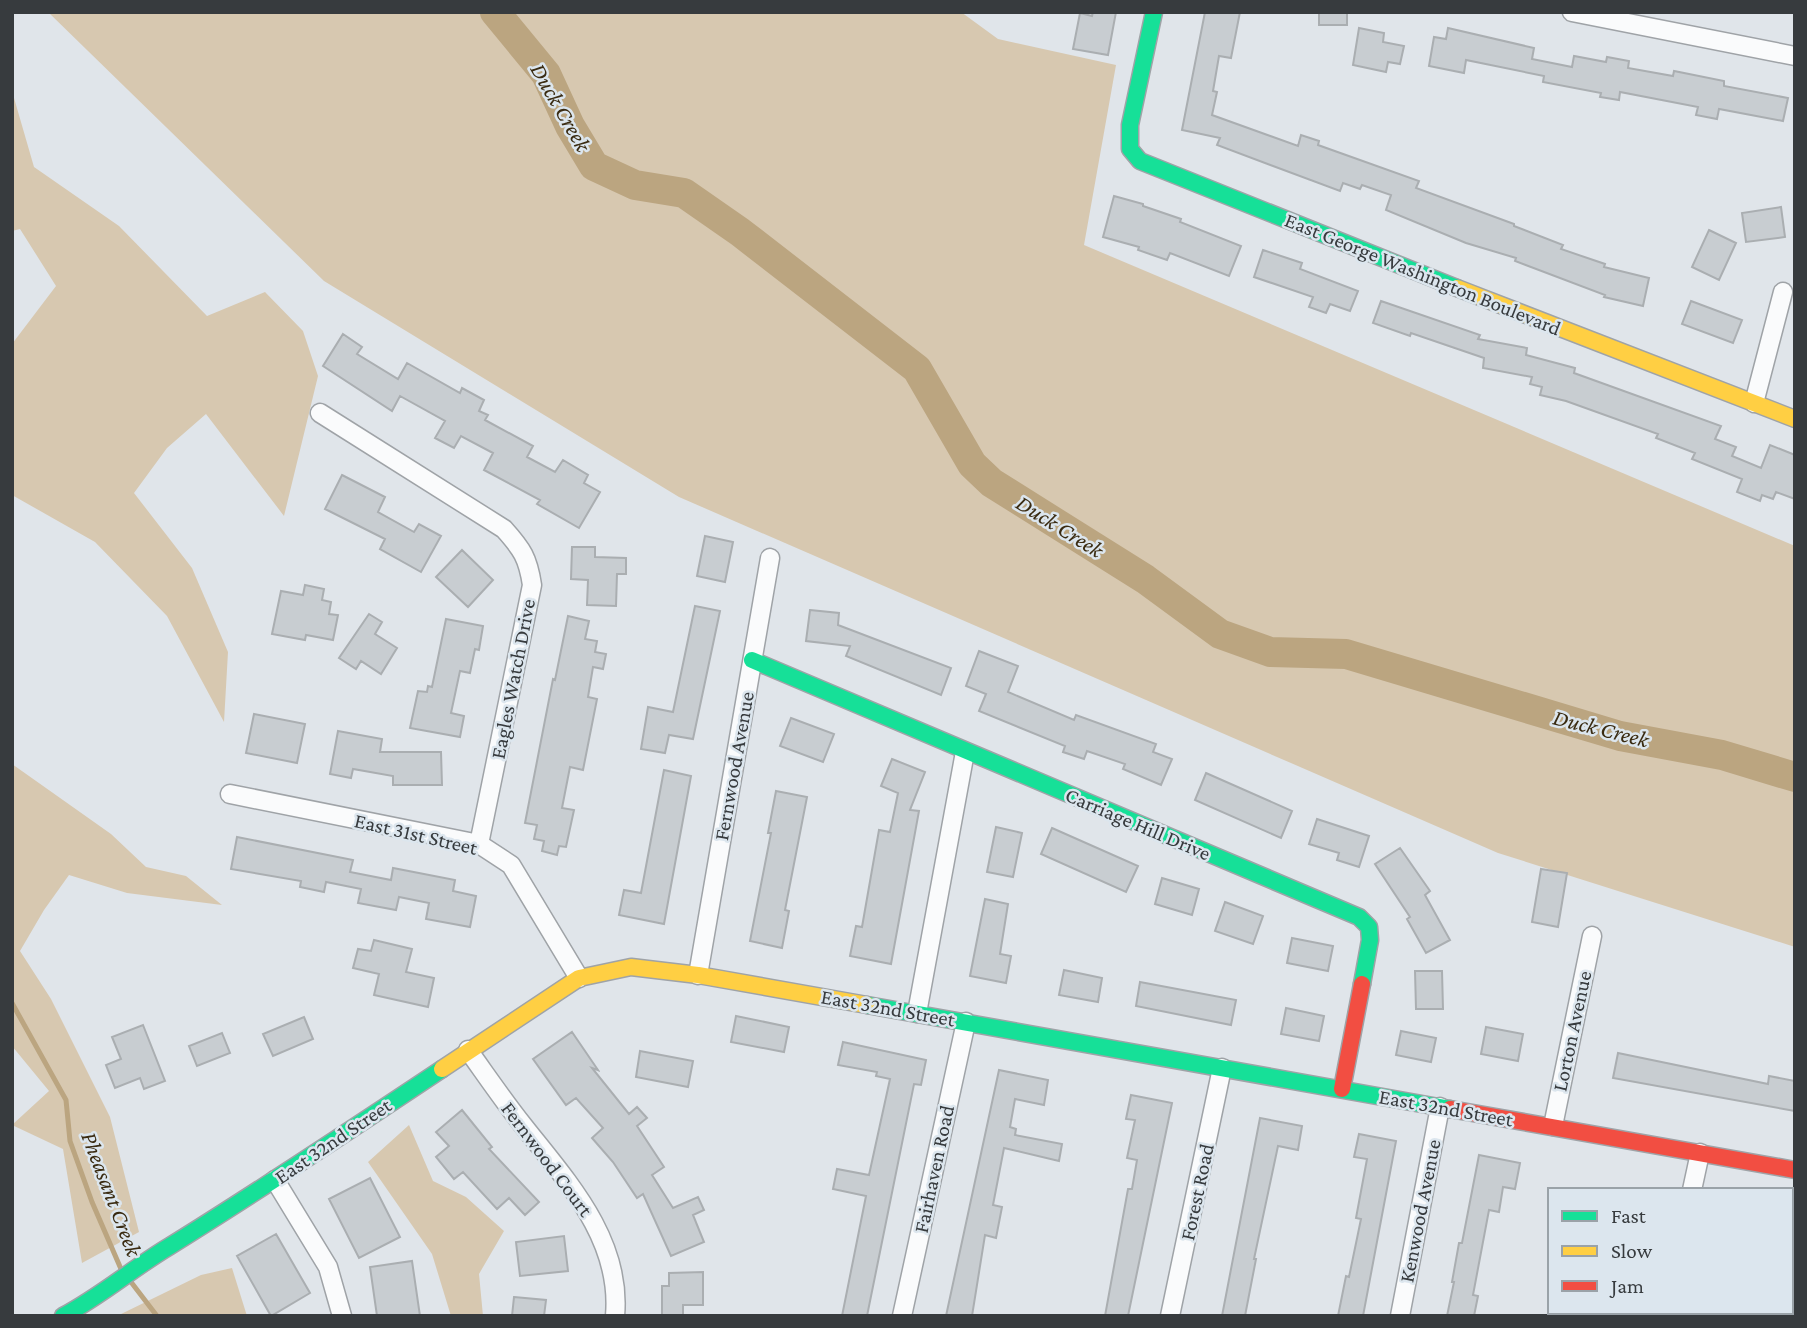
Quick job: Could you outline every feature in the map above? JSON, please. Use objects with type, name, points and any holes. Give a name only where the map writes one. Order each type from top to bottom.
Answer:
[{"type":"street","name":"East George Washington Boulevard","points":[[1154,12],[1130,125],[1130,149],[1140,161],[1425,276],[1795,419]]},
{"type":"street","points":[[1572,12],[1795,56]]},
{"type":"street","points":[[1754,403],[1783,292]]},
{"type":"street","name":"Eagles Watch Drive","points":[[320,413],[504,529],[521,547],[529,565],[532,585],[479,845]]},
{"type":"street","name":"Fernwood Avenue","points":[[698,975],[770,558]]},
{"type":"street","name":"Carriage Hill Drive","points":[[752,660],[1359,917],[1369,927],[1370,940],[1342,1089]]},
{"type":"street","points":[[917,1013],[965,752]]},
{"type":"street","name":"East 31st Street","points":[[230,794],[479,845],[510,865],[579,978]]},
{"type":"street","name":"Lorton Avenue","points":[[1553,1126],[1592,936]]},
{"type":"street","name":"East 32nd Street","points":[[67,1314],[168,1247],[219,1217],[579,978],[631,967],[698,975],[917,1013],[1795,1170]]},
{"type":"street","name":"Fairhaven Road","points":[[902,1316],[966,1022]]},
{"type":"street","name":"Fernwood Court","points":[[468,1050],[574,1189],[597,1227],[610,1261],[616,1298],[615,1316]]},
{"type":"street","name":"Forest Road","points":[[1170,1316],[1222,1068]]},
{"type":"street","name":"Kenwood Avenue","points":[[1400,1316],[1440,1107]]},
{"type":"street","points":[[1692,1188],[1700,1153]]},
{"type":"street","points":[[275,1180],[328,1267],[342,1316]]},
{"type":"shaded area","points":[[48,12],[961,12],[998,39],[1116,65],[1084,245],[1795,546],[1795,947],[1498,853],[679,497],[324,281]]},
{"type":"shaded area","points":[[12,91],[34,167],[119,226],[207,316],[265,292],[303,331],[318,376],[284,516],[206,414],[167,448],[134,493],[192,568],[228,652],[224,722],[167,616],[95,542],[12,495],[12,344],[56,286],[20,229],[12,231]]},
{"type":"shaded area","points":[[12,764],[111,834],[146,867],[186,876],[222,905],[127,893],[69,875],[20,951],[51,999],[110,1117],[139,1232],[82,1263],[63,1149],[12,1125],[49,1091],[12,1046]]},
{"type":"shaded area","points":[[409,1125],[433,1181],[466,1197],[504,1231],[479,1274],[483,1316],[451,1316],[432,1254],[368,1162]]},
{"type":"shaded area","points":[[232,1268],[247,1316],[117,1316],[201,1275]]},
{"type":"building","points":[[1093,12],[1116,12],[1108,55],[1073,49],[1080,13],[1092,16]]},
{"type":"building","points":[[1205,12],[1240,12],[1231,58],[1219,56],[1213,91],[1217,92],[1212,115],[1298,146],[1301,135],[1319,141],[1318,145],[1419,181],[1416,188],[1514,224],[1563,245],[1561,249],[1605,264],[1604,267],[1649,278],[1643,306],[1604,297],[1605,295],[1515,261],[1516,258],[1466,243],[1386,210],[1391,195],[1362,185],[1360,189],[1343,183],[1340,191],[1217,145],[1220,138],[1182,130]]},
{"type":"building","points":[[1319,12],[1347,12],[1347,25],[1319,25]]},
{"type":"building","points":[[1359,28],[1384,33],[1383,42],[1404,46],[1400,64],[1388,62],[1386,72],[1353,65]]},
{"type":"building","points":[[1448,28],[1534,48],[1532,59],[1572,67],[1574,56],[1606,62],[1607,57],[1629,61],[1628,68],[1673,76],[1674,71],[1724,81],[1724,86],[1788,98],[1783,121],[1719,109],[1717,119],[1696,115],[1698,107],[1620,92],[1619,100],[1600,97],[1601,93],[1543,82],[1544,76],[1466,60],[1464,73],[1429,66],[1434,37],[1446,39]]},
{"type":"building","points":[[1114,196],[1143,204],[1241,246],[1229,276],[1170,253],[1167,260],[1138,250],[1139,247],[1103,237]]},
{"type":"building","points":[[1781,207],[1785,237],[1746,242],[1742,213]]},
{"type":"building","points":[[1709,230],[1736,243],[1719,280],[1692,267]]},
{"type":"building","points":[[1263,250],[1302,263],[1300,269],[1358,291],[1350,311],[1330,304],[1326,313],[1309,307],[1313,297],[1254,277]]},
{"type":"building","points":[[1381,301],[1480,335],[1478,339],[1527,348],[1526,355],[1575,368],[1574,373],[1721,426],[1715,439],[1736,447],[1732,456],[1761,468],[1770,445],[1795,455],[1795,499],[1776,492],[1773,499],[1762,495],[1760,501],[1737,492],[1742,479],[1692,459],[1695,453],[1656,438],[1658,434],[1566,401],[1540,395],[1542,387],[1530,384],[1532,377],[1483,368],[1484,358],[1373,323]]},
{"type":"building","points":[[1691,301],[1742,320],[1733,343],[1682,324]]},
{"type":"building","points":[[343,334],[362,347],[357,354],[398,379],[407,363],[460,393],[462,388],[484,400],[479,411],[488,415],[485,420],[533,446],[527,457],[555,472],[563,460],[588,475],[584,483],[600,492],[579,528],[537,504],[540,500],[484,470],[493,453],[461,436],[454,448],[435,438],[445,421],[400,396],[392,411],[323,366]]},
{"type":"building","points":[[342,475],[385,497],[378,512],[414,532],[419,524],[441,536],[421,572],[380,549],[385,539],[325,509]]},
{"type":"building","points":[[705,536],[733,542],[725,582],[697,576]]},
{"type":"building","points":[[572,547],[595,547],[595,557],[626,558],[626,574],[617,574],[616,606],[587,605],[588,580],[571,579]]},
{"type":"building","points":[[462,550],[493,580],[468,607],[436,577]]},
{"type":"building","points":[[305,585],[324,589],[322,600],[331,602],[329,614],[338,615],[333,640],[306,635],[305,640],[272,634],[281,591],[303,595]]},
{"type":"building","points":[[695,606],[720,611],[693,739],[669,735],[665,753],[641,749],[648,707],[673,712]]},
{"type":"building","points":[[810,610],[839,613],[838,625],[951,668],[941,695],[846,656],[850,646],[806,641]]},
{"type":"building","points":[[369,614],[382,622],[375,634],[397,648],[381,674],[361,661],[356,669],[339,658]]},
{"type":"building","points":[[568,616],[589,621],[585,639],[597,641],[595,652],[606,654],[603,669],[593,667],[588,697],[597,699],[583,770],[570,767],[562,808],[574,810],[566,847],[559,846],[557,855],[542,851],[544,841],[534,839],[537,825],[525,823]]},
{"type":"building","points":[[446,619],[483,626],[479,650],[475,649],[470,673],[460,671],[451,713],[464,716],[460,737],[410,728],[418,691],[427,692],[428,686],[432,687]]},
{"type":"building","points":[[979,651],[1018,666],[1008,692],[1074,720],[1076,715],[1156,744],[1153,752],[1172,759],[1161,785],[1123,769],[1125,764],[1087,751],[1084,759],[1063,752],[1065,746],[979,711],[986,694],[966,686]]},
{"type":"building","points":[[254,714],[305,724],[297,763],[246,753]]},
{"type":"building","points":[[791,718],[834,734],[823,762],[780,746]]},
{"type":"building","points":[[338,731],[382,739],[380,752],[441,752],[442,785],[393,785],[393,776],[353,769],[351,778],[330,774]]},
{"type":"building","points":[[892,759],[925,772],[910,810],[919,811],[891,964],[850,956],[856,926],[862,927],[879,830],[890,832],[898,793],[881,786]]},
{"type":"building","points":[[664,770],[691,776],[664,924],[619,915],[624,890],[641,893]]},
{"type":"building","points":[[1206,773],[1292,811],[1281,838],[1195,800]]},
{"type":"building","points":[[776,791],[807,797],[785,910],[789,911],[782,948],[750,941],[771,833],[768,833]]},
{"type":"building","points":[[1317,819],[1369,836],[1359,867],[1337,860],[1339,853],[1309,844]]},
{"type":"building","points":[[996,827],[1022,833],[1013,877],[987,872]]},
{"type":"building","points":[[1052,828],[1138,866],[1126,892],[1041,854]]},
{"type":"building","points":[[237,837],[353,860],[350,872],[391,880],[393,868],[455,880],[453,891],[476,896],[470,927],[426,919],[429,903],[399,897],[396,910],[358,903],[361,889],[326,882],[324,892],[300,887],[301,881],[231,869]]},
{"type":"building","points":[[1400,848],[1430,891],[1425,895],[1450,940],[1426,953],[1407,919],[1410,917],[1375,864]]},
{"type":"building","points":[[1541,869],[1567,873],[1558,927],[1532,922]]},
{"type":"building","points":[[1162,878],[1199,889],[1192,915],[1155,904]]},
{"type":"building","points":[[985,899],[1008,904],[1000,954],[1011,956],[1006,983],[970,976]]},
{"type":"building","points":[[1225,902],[1263,916],[1253,944],[1215,931]]},
{"type":"building","points":[[1292,938],[1333,946],[1328,971],[1287,963]]},
{"type":"building","points":[[374,940],[412,949],[406,972],[434,978],[428,1007],[374,995],[379,974],[353,968],[358,949],[371,951]]},
{"type":"building","points":[[1064,970],[1102,978],[1098,1002],[1059,995]]},
{"type":"building","points":[[1415,971],[1442,971],[1443,1009],[1416,1009]]},
{"type":"building","points":[[1140,982],[1236,1000],[1231,1025],[1136,1006]]},
{"type":"building","points":[[1286,1008],[1324,1016],[1319,1041],[1281,1034]]},
{"type":"building","points":[[736,1016],[789,1027],[784,1052],[731,1042]]},
{"type":"building","points":[[304,1017],[313,1039],[273,1056],[263,1034]]},
{"type":"building","points":[[143,1025],[165,1081],[144,1089],[140,1078],[115,1088],[106,1065],[121,1059],[112,1037]]},
{"type":"building","points":[[1486,1027],[1523,1034],[1518,1061],[1481,1054]]},
{"type":"building","points":[[1401,1031],[1436,1038],[1431,1062],[1396,1055]]},
{"type":"building","points":[[572,1032],[598,1070],[592,1068],[629,1114],[637,1107],[647,1118],[637,1126],[664,1167],[652,1175],[673,1208],[698,1197],[704,1210],[693,1215],[704,1242],[671,1256],[643,1194],[637,1198],[613,1162],[592,1138],[603,1128],[576,1098],[566,1105],[533,1059]]},
{"type":"building","points":[[222,1033],[230,1053],[197,1066],[189,1046]]},
{"type":"building","points":[[843,1042],[926,1060],[921,1085],[914,1084],[867,1316],[842,1316],[866,1196],[833,1189],[837,1169],[869,1175],[890,1079],[876,1076],[877,1072],[838,1065]]},
{"type":"building","points":[[640,1051],[693,1061],[688,1087],[636,1077]]},
{"type":"building","points":[[1618,1053],[1768,1084],[1769,1076],[1795,1081],[1795,1111],[1613,1078]]},
{"type":"building","points":[[999,1070],[1048,1080],[1044,1105],[1015,1099],[1010,1127],[1016,1129],[1015,1135],[1062,1144],[1059,1161],[1004,1148],[993,1205],[1002,1207],[996,1238],[985,1235],[972,1316],[946,1316]]},
{"type":"building","points":[[1131,1095],[1172,1103],[1128,1316],[1105,1316],[1128,1189],[1132,1189],[1137,1160],[1127,1158],[1135,1120],[1126,1119]]},
{"type":"building","points":[[462,1110],[492,1147],[489,1149],[539,1202],[525,1215],[509,1198],[497,1209],[463,1172],[454,1179],[436,1157],[449,1146],[436,1132]]},
{"type":"building","points":[[1260,1118],[1302,1126],[1298,1150],[1278,1146],[1245,1316],[1222,1316]]},
{"type":"building","points":[[1359,1134],[1396,1141],[1363,1316],[1338,1316],[1361,1219],[1356,1218],[1367,1159],[1354,1157]]},
{"type":"building","points":[[1479,1155],[1520,1163],[1515,1189],[1503,1187],[1499,1212],[1489,1210],[1473,1295],[1478,1296],[1474,1316],[1447,1316],[1459,1243],[1462,1243]]},
{"type":"building","points":[[370,1178],[400,1237],[359,1258],[329,1199]]},
{"type":"building","points":[[276,1234],[310,1293],[271,1316],[237,1256]]},
{"type":"building","points":[[564,1236],[568,1271],[520,1276],[516,1242]]},
{"type":"building","points":[[412,1261],[420,1316],[377,1316],[370,1267]]},
{"type":"building","points":[[703,1272],[703,1305],[683,1305],[683,1315],[662,1316],[662,1286],[669,1286],[669,1273]]},
{"type":"building","points":[[514,1297],[546,1300],[544,1316],[512,1316]]},
{"type":"waterway","name":"Duck Creek","points":[[495,12],[546,74],[570,126],[594,166],[635,185],[684,193],[740,232],[917,369],[972,464],[992,483],[1145,579],[1220,634],[1270,652],[1346,654],[1620,736],[1722,755],[1795,777]]},
{"type":"waterway","name":"Pheasant Creek","points":[[12,1003],[66,1100],[70,1141],[92,1202],[121,1269]]},
{"type":"waterway","name":"Pheasant Creek","points":[[131,1282],[157,1316]]},
{"type":"traffic: fast","points":[[1154,12],[1130,125],[1130,149],[1140,161],[1457,288]]},
{"type":"traffic: fast","points":[[752,660],[1359,917],[1369,927],[1370,940],[1362,984]]},
{"type":"traffic: fast","points":[[867,1005],[1450,1109]]},
{"type":"traffic: fast","points":[[63,1316],[442,1069]]},
{"type":"traffic: slow","points":[[1457,288],[1795,419]]},
{"type":"traffic: slow","points":[[442,1069],[579,978],[631,967],[698,975],[867,1005]]},
{"type":"traffic: jam","points":[[1342,1089],[1362,984]]},
{"type":"traffic: jam","points":[[1450,1109],[1795,1170]]}]
